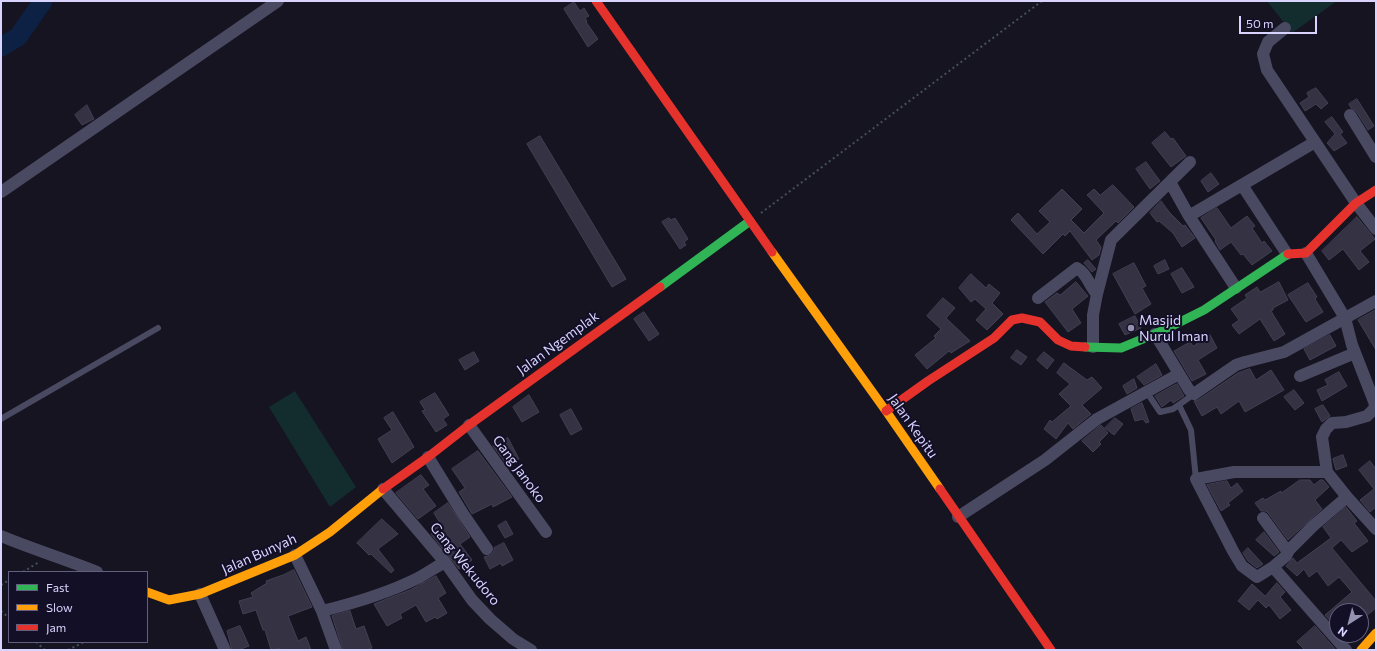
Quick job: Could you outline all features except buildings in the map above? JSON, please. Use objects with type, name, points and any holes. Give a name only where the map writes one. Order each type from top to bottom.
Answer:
[{"type":"street","points":[[1,192],[278,1]]},
{"type":"street","name":"Jalan Kepitu","points":[[596,1],[750,221],[886,411],[1051,650]]},
{"type":"street","points":[[1285,28],[1268,42],[1263,54],[1267,70],[1356,203],[1376,228]]},
{"type":"street","points":[[1350,115],[1376,157]]},
{"type":"street","points":[[1189,216],[1315,142]]},
{"type":"street","points":[[1093,347],[1093,315],[1111,240],[1190,162]]},
{"type":"street","points":[[1170,182],[1189,216],[1236,288]]},
{"type":"street","points":[[1242,185],[1288,254]]},
{"type":"street","points":[[886,411],[928,381],[994,338],[1012,320],[1022,318],[1040,322],[1058,340],[1071,346],[1121,348],[1155,334],[1204,310],[1288,254],[1306,253],[1356,203],[1376,190]]},
{"type":"street","name":"Jalan Ngemplak","points":[[383,489],[750,221]]},
{"type":"street","points":[[1306,253],[1345,318],[1356,353],[1376,404],[1374,409],[1367,416],[1346,422],[1332,423],[1326,429],[1322,437],[1327,472],[1376,529]]},
{"type":"street","points":[[1038,298],[1077,268],[1097,294]]},
{"type":"street","points":[[1155,334],[1189,390],[1194,394],[1236,365],[1284,352],[1376,301]]},
{"type":"street","points":[[1300,376],[1356,353]]},
{"type":"street","points":[[958,517],[1045,460],[1097,419],[1179,374]]},
{"type":"street","name":"Gang Janoko","points":[[469,425],[546,532]]},
{"type":"street","points":[[428,457],[463,514],[487,549]]},
{"type":"street","points":[[1327,472],[1196,473],[1233,551],[1242,566],[1257,578],[1286,556],[1289,550],[1313,526],[1347,497]]},
{"type":"street","name":"Jalan Bunyah","points":[[148,592],[169,600],[200,594],[295,555],[330,532],[383,489]]},
{"type":"street","name":"Gang Wekudoro","points":[[383,489],[445,562],[472,600],[490,619],[513,639],[531,650]]},
{"type":"street","points":[[1263,518],[1285,548],[1289,550]]},
{"type":"street","points":[[1,536],[33,550],[51,554],[94,571]]},
{"type":"street","points":[[295,555],[322,611],[336,650]]},
{"type":"street","points":[[322,611],[356,602],[380,593],[417,578],[445,562]]},
{"type":"street","points":[[1273,567],[1346,650]]},
{"type":"street","points":[[200,594],[225,650]]},
{"type":"street","points":[[1361,650],[1376,633]]},
{"type":"lane","points":[[1,419],[158,328]]},
{"type":"lane","points":[[1146,391],[1160,412],[1179,406],[1194,394]]},
{"type":"lane","points":[[1179,406],[1191,430],[1196,473]]},
{"type":"path","points":[[750,221],[1042,1]]},
{"type":"path","points":[[25,571],[51,554]]},
{"type":"path","points":[[37,643],[45,650]]},
{"type":"path","points":[[68,650],[82,643]]},
{"type":"green space","points":[[1267,1],[1337,1],[1292,33]]},
{"type":"green space","points":[[295,391],[356,487],[330,507],[269,407]]},
{"type":"waterway","points":[[1,47],[18,37],[43,1]]},
{"type":"traffic: fast","points":[[660,287],[750,221]]},
{"type":"traffic: fast","points":[[1085,347],[1121,348],[1162,331],[1204,310],[1288,254]]},
{"type":"traffic: slow","points":[[772,252],[940,489]]},
{"type":"traffic: slow","points":[[148,592],[169,600],[200,594],[295,555],[330,532],[383,489]]},
{"type":"traffic: slow","points":[[1361,650],[1376,633]]},
{"type":"traffic: jam","points":[[596,1],[772,252]]},
{"type":"traffic: jam","points":[[1288,254],[1306,253],[1356,203],[1376,190]]},
{"type":"traffic: jam","points":[[383,489],[660,287]]},
{"type":"traffic: jam","points":[[886,411],[928,381],[994,338],[1012,320],[1022,318],[1040,322],[1058,340],[1071,346],[1085,347]]},
{"type":"traffic: jam","points":[[940,489],[1051,650]]},
{"type":"place","name":"Masjid Nurul Iman","points":[[1131,328]]}]
